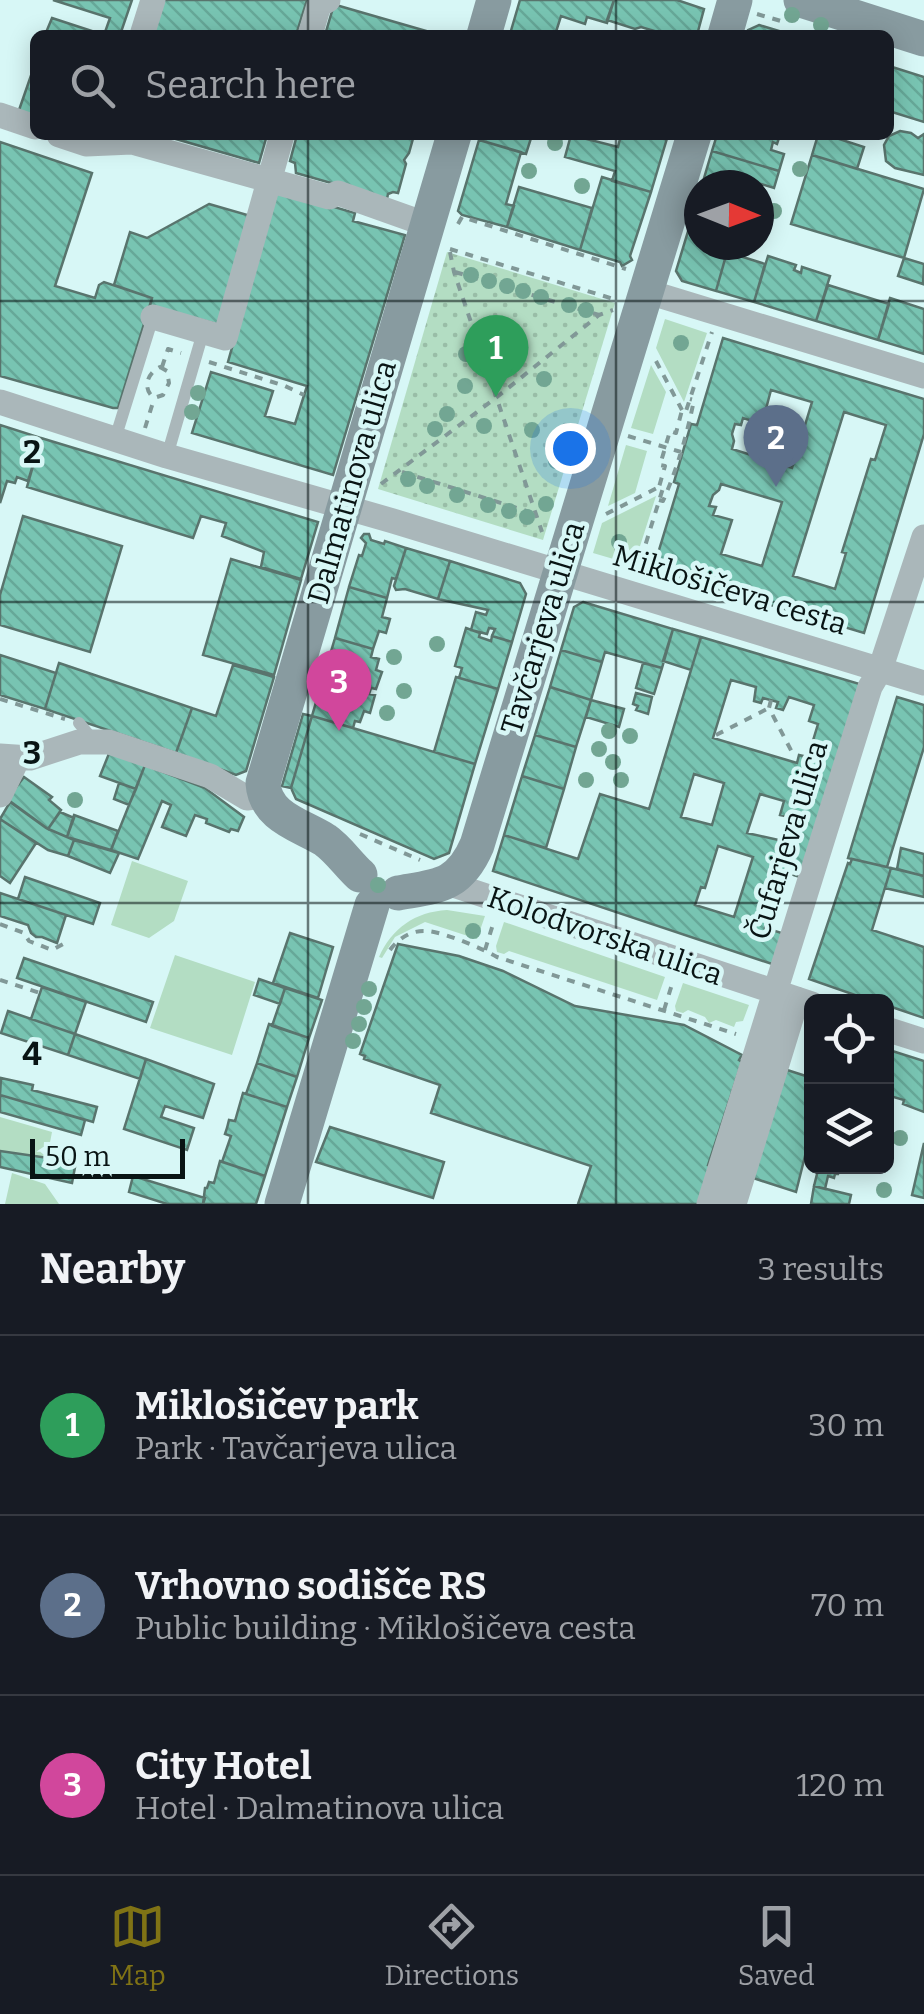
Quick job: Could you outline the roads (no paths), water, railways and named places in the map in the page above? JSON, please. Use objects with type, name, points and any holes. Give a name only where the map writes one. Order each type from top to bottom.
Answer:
[{"type":"main road","points":[[485,30],[494,0]]},
{"type":"main road","points":[[726,30],[735,0]]},
{"type":"main road","points":[[801,0],[924,39]]},
{"type":"main road","name":"Dalmatinova ulica","points":[[264,796],[263,783],[360,503],[364,414],[433,227],[453,140]]},
{"type":"main road","name":"Tavčarjeva ulica","points":[[447,883],[471,858],[477,845],[548,561],[629,293],[692,140]]},
{"type":"main road","points":[[264,796],[287,820],[329,842],[376,891],[282,1204]]},
{"type":"main road","name":"Kolodvorska ulica","points":[[376,891],[447,883]]},
{"type":"street","points":[[144,30],[153,0]]},
{"type":"street","points":[[312,30],[319,5],[328,0]]},
{"type":"street","points":[[0,115],[30,125]]},
{"type":"street","points":[[74,140],[86,144],[107,140]]},
{"type":"street","points":[[119,140],[272,171],[328,197],[338,192],[433,227]]},
{"type":"street","points":[[153,317],[204,326],[225,338],[281,140]]},
{"type":"street","points":[[629,293],[718,314],[924,376]]},
{"type":"street","name":"Miklošičeva cesta","points":[[0,402],[167,456],[360,503],[924,683]]},
{"type":"street","name":"Čufarjeva ulica","points":[[734,1204],[794,998],[870,687],[880,670],[924,537]]},
{"type":"street","points":[[0,795],[9,757],[39,756],[66,746],[86,732],[210,776],[248,798],[264,796]]},
{"type":"street","name":"Kolodvorska ulica","points":[[447,883],[794,998]]},
{"type":"street","name":"Čufarjeva ulica","points":[[709,1204],[760,1041],[794,998]]},
{"type":"street","points":[[894,1032],[924,1042]]},
{"type":"lane","points":[[114,439],[153,317]]},
{"type":"lane","points":[[167,456],[204,326]]},
{"type":"place","name":"Miklošičev park","points":[[496,397]]},
{"type":"place","name":"Vrhovno sodišče RS","points":[[776,487]]},
{"type":"place","name":"City Hotel","points":[[339,731]]}]
